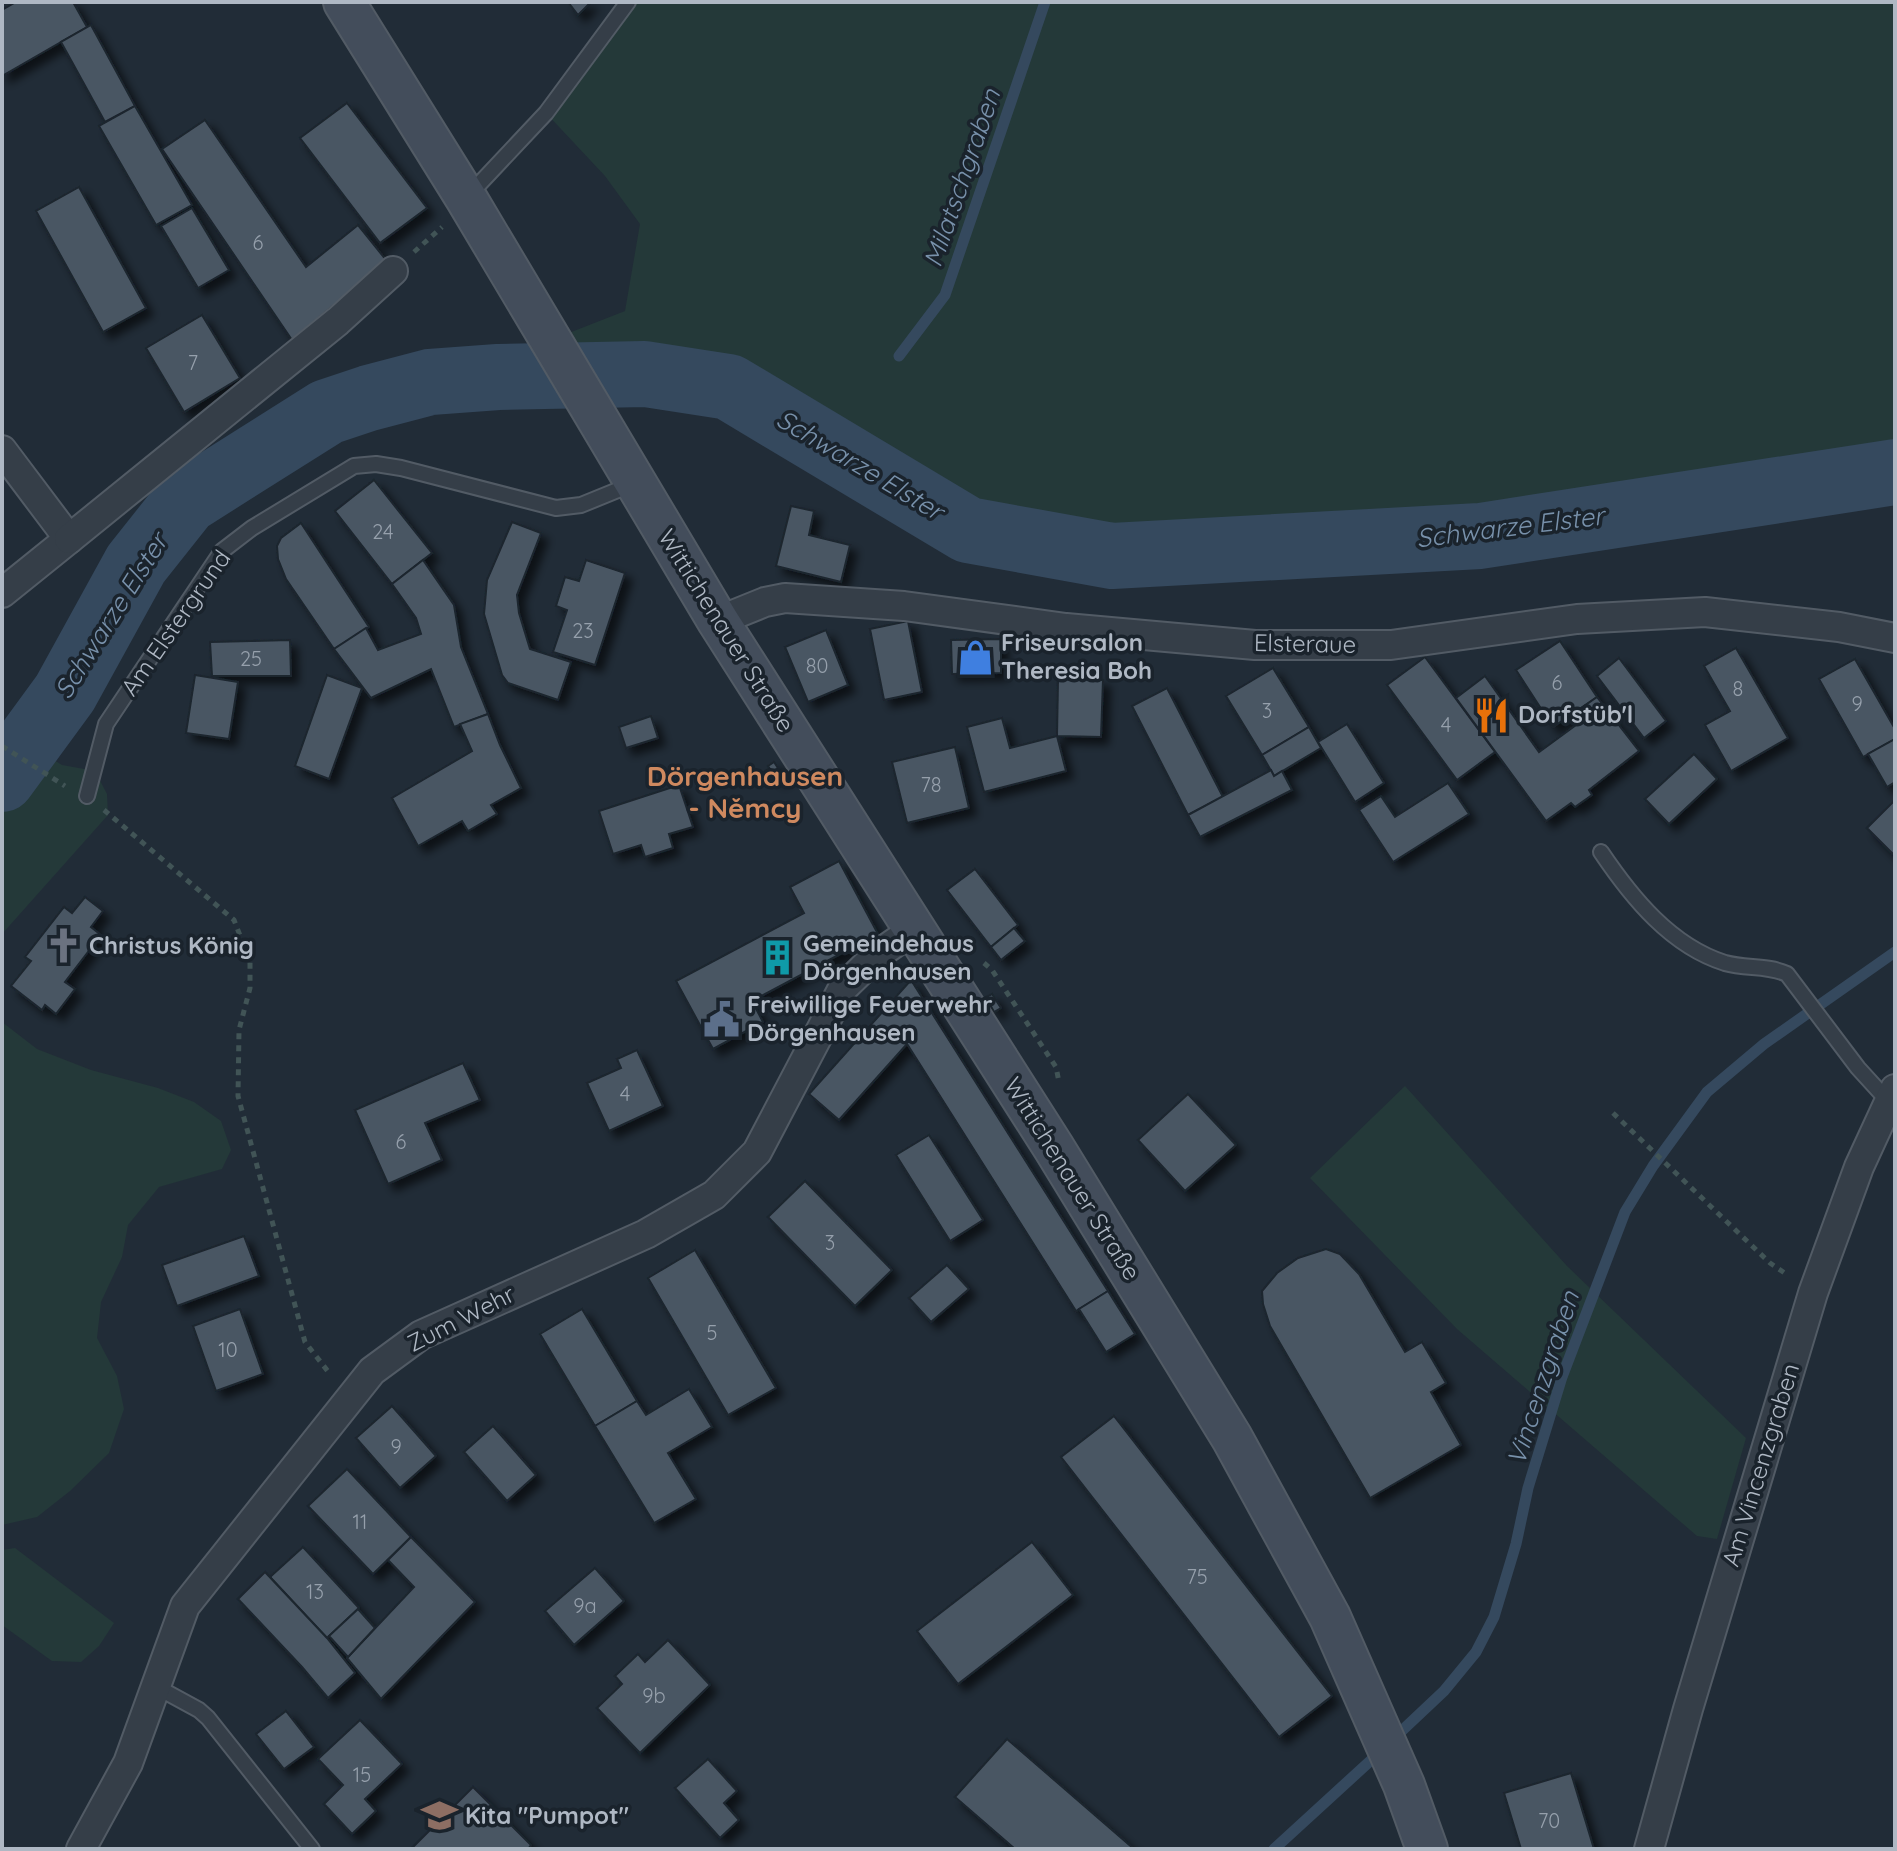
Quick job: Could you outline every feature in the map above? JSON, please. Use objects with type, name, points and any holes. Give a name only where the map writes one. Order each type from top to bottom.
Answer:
[{"type":"main road","name":"Wittichenauer Straße","points":[[344,2],[466,198],[718,621],[1054,1148],[1232,1438],[1324,1605],[1404,1785],[1427,1849]]},
{"type":"street","points":[[2,593],[338,321],[393,271]]},
{"type":"street","points":[[2,450],[69,539]]},
{"type":"street","name":"Elsteraue","points":[[718,621],[765,602],[785,598],[904,606],[1066,628],[1255,645],[1391,645],[1577,619],[1705,612],[1839,627],[1895,638]]},
{"type":"street","name":"Zum Wehr","points":[[81,1849],[128,1763],[151,1684],[185,1606],[349,1396],[372,1371],[421,1335],[646,1234],[714,1195],[757,1152],[843,988],[877,955],[915,929]]},
{"type":"street","name":"Am Vincenzgraben","points":[[1649,1849],[1813,1293],[1859,1167],[1892,1096]]},
{"type":"lane","points":[[466,198],[546,113],[628,2]]},
{"type":"lane","name":"Am Elstergrund","points":[[87,796],[106,724],[222,551],[252,528],[335,476],[354,466],[376,464],[556,508],[581,505],[635,483]]},
{"type":"lane","points":[[1601,852],[1621,882],[1683,944],[1706,957],[1731,965],[1776,969],[1787,974],[1858,1068],[1892,1096]]},
{"type":"lane","points":[[151,1684],[208,1718],[312,1849]]},
{"type":"path","points":[[393,271],[446,223],[466,198]]},
{"type":"path","points":[[2,746],[52,781]]},
{"type":"path","points":[[87,796],[234,920],[250,961],[250,988],[239,1030],[238,1096],[305,1342],[349,1396]]},
{"type":"path","points":[[1613,1113],[1770,1263],[1813,1293]]},
{"type":"green space","points":[[628,2],[1895,2],[1895,472],[1480,536],[1112,556],[968,530],[729,387],[645,374],[574,379],[551,340],[625,311],[640,224],[605,176],[546,113]]},
{"type":"green space","points":[[2,728],[62,765],[95,771],[107,794],[108,815],[2,934]]},
{"type":"green space","points":[[2,1022],[37,1049],[91,1070],[158,1088],[194,1102],[221,1121],[231,1150],[222,1169],[159,1187],[128,1225],[122,1257],[101,1302],[97,1338],[117,1376],[124,1409],[109,1453],[70,1491],[37,1517],[2,1525]]},
{"type":"green space","points":[[1405,1086],[1567,1266],[1746,1438],[1717,1539],[1697,1536],[1457,1329],[1310,1178]]},
{"type":"green space","points":[[15,1548],[114,1623],[99,1646],[81,1662],[52,1661],[2,1625],[2,1550]]},
{"type":"building","points":[[16,2],[73,2],[87,27],[2,76],[2,10]]},
{"type":"building","points":[[568,2],[591,2],[578,15]]},
{"type":"building","points":[[91,25],[135,106],[105,122],[61,42]]},
{"type":"building","points":[[347,103],[427,208],[380,243],[300,138]]},
{"type":"building","points":[[135,106],[192,205],[156,225],[99,126]]},
{"type":"building","points":[[205,120],[306,267],[358,225],[387,261],[292,340],[162,149]]},
{"type":"building","points":[[79,187],[146,308],[103,332],[36,211]]},
{"type":"building","points":[[192,208],[229,270],[198,288],[161,226]]},
{"type":"building","points":[[202,315],[240,378],[184,412],[146,348]]},
{"type":"building","points":[[374,480],[432,553],[392,584],[335,511]]},
{"type":"building","points":[[791,506],[814,511],[809,535],[850,545],[841,582],[776,566]]},
{"type":"building","points":[[512,522],[541,533],[517,595],[530,649],[571,662],[558,700],[508,683],[502,675],[484,614],[487,580]]},
{"type":"building","points":[[301,523],[369,627],[334,649],[286,579],[278,559],[277,546],[281,538]]},
{"type":"building","points":[[423,560],[454,605],[461,647],[488,714],[454,727],[431,669],[371,698],[334,649],[366,628],[378,650],[421,634],[416,618],[392,584]]},
{"type":"building","points":[[586,560],[625,573],[595,665],[553,652],[567,610],[556,606],[565,577],[579,581]]},
{"type":"building","points":[[908,621],[922,692],[884,700],[870,629]]},
{"type":"building","points":[[826,630],[848,685],[808,702],[785,647]]},
{"type":"building","points":[[1001,639],[1001,673],[952,674],[951,640]]},
{"type":"building","points":[[290,640],[291,676],[212,676],[210,642]]},
{"type":"building","points":[[1560,641],[1597,697],[1553,727],[1516,670]]},
{"type":"building","points":[[1736,648],[1788,738],[1731,771],[1705,725],[1730,711],[1704,666]]},
{"type":"building","points":[[1425,657],[1495,752],[1457,780],[1387,685]]},
{"type":"building","points":[[1619,658],[1666,721],[1644,738],[1597,676]]},
{"type":"building","points":[[1855,659],[1895,729],[1895,739],[1863,757],[1819,679]]},
{"type":"building","points":[[1273,668],[1309,727],[1262,755],[1226,696]]},
{"type":"building","points":[[195,675],[238,682],[229,739],[186,733]]},
{"type":"building","points":[[327,675],[362,688],[329,779],[295,766]]},
{"type":"building","points":[[1485,676],[1539,752],[1576,725],[1570,716],[1597,697],[1639,751],[1589,790],[1592,795],[1575,807],[1571,803],[1546,821],[1456,698]]},
{"type":"building","points":[[1058,679],[1103,680],[1101,737],[1057,736]]},
{"type":"building","points":[[1167,688],[1223,797],[1188,815],[1132,706]]},
{"type":"building","points":[[488,714],[521,788],[491,805],[497,814],[468,831],[462,821],[418,846],[392,798],[472,751],[460,724]]},
{"type":"building","points":[[651,716],[658,738],[626,748],[619,727]]},
{"type":"building","points":[[1002,718],[1010,748],[1057,736],[1066,771],[984,792],[967,727]]},
{"type":"building","points":[[1347,724],[1384,783],[1355,802],[1318,742]]},
{"type":"building","points":[[1309,727],[1321,748],[1274,776],[1262,755]]},
{"type":"building","points":[[1895,739],[1895,782],[1887,787],[1868,754]]},
{"type":"building","points":[[955,747],[969,808],[907,823],[892,762]]},
{"type":"building","points":[[1694,754],[1717,779],[1669,824],[1645,799]]},
{"type":"building","points":[[774,762],[783,776],[777,779],[768,766]]},
{"type":"building","points":[[1271,770],[1274,776],[1282,771],[1292,790],[1200,837],[1188,815]]},
{"type":"building","points":[[1448,783],[1469,814],[1393,862],[1359,810],[1381,796],[1395,817]]},
{"type":"building","points":[[679,785],[693,827],[669,834],[673,848],[645,857],[641,845],[613,854],[599,811]]},
{"type":"building","points":[[1895,800],[1895,856],[1867,828]]},
{"type":"building","name":"Gemeindehaus Dörgenhausen","points":[[839,861],[878,934],[752,1001],[763,1022],[713,1049],[676,981],[804,913],[790,887]]},
{"type":"building","points":[[975,869],[1018,925],[991,947],[947,890]]},
{"type":"building","name":"Christus König","points":[[85,897],[103,911],[91,927],[101,935],[65,982],[75,989],[56,1014],[45,1005],[42,1010],[11,986],[31,961],[25,957],[64,907],[72,913]]},
{"type":"building","points":[[1014,928],[1025,941],[1001,960],[991,947]]},
{"type":"building","points":[[911,980],[1108,1291],[1076,1311],[907,1044],[839,1120],[809,1094]]},
{"type":"building","points":[[992,994],[1001,1008],[994,1012],[986,997]]},
{"type":"building","points":[[637,1050],[663,1106],[609,1131],[587,1083],[621,1068],[617,1059]]},
{"type":"building","points":[[463,1063],[480,1100],[425,1123],[442,1160],[388,1184],[355,1110]]},
{"type":"building","points":[[1188,1094],[1236,1145],[1185,1191],[1138,1140]]},
{"type":"building","points":[[929,1135],[983,1220],[950,1241],[896,1155]]},
{"type":"building","points":[[805,1181],[892,1270],[855,1306],[768,1217]]},
{"type":"building","points":[[244,1236],[259,1276],[177,1306],[162,1265]]},
{"type":"building","points":[[1326,1249],[1340,1254],[1359,1274],[1405,1352],[1422,1342],[1446,1383],[1431,1392],[1461,1445],[1370,1498],[1270,1326],[1263,1304],[1262,1291],[1277,1273],[1298,1258]]},
{"type":"building","points":[[695,1250],[776,1388],[728,1415],[648,1278]]},
{"type":"building","points":[[947,1265],[969,1289],[931,1322],[909,1298]]},
{"type":"building","points":[[1108,1291],[1135,1334],[1106,1352],[1079,1309]]},
{"type":"building","points":[[240,1309],[263,1374],[216,1391],[193,1326]]},
{"type":"building","points":[[582,1309],[637,1401],[595,1426],[540,1334]]},
{"type":"building","points":[[689,1389],[712,1427],[668,1453],[696,1499],[654,1523],[595,1426],[637,1401],[646,1415]]},
{"type":"building","points":[[392,1406],[436,1456],[400,1488],[356,1438]]},
{"type":"building","points":[[1114,1416],[1332,1696],[1279,1737],[1061,1457]]},
{"type":"building","points":[[493,1426],[536,1475],[507,1501],[464,1452]]},
{"type":"building","points":[[347,1469],[411,1537],[373,1574],[308,1506]]},
{"type":"building","points":[[411,1537],[475,1602],[381,1699],[347,1658],[414,1587],[388,1560]]},
{"type":"building","points":[[1032,1542],[1073,1595],[958,1684],[917,1631]]},
{"type":"building","points":[[303,1547],[359,1608],[327,1638],[270,1577]]},
{"type":"building","points":[[595,1568],[624,1601],[574,1645],[545,1611]]},
{"type":"building","points":[[265,1572],[355,1673],[328,1698],[238,1599]]},
{"type":"building","points":[[358,1609],[375,1628],[348,1657],[329,1636]]},
{"type":"building","points":[[668,1640],[710,1685],[640,1753],[597,1708],[622,1684],[615,1676],[638,1654],[645,1662]]},
{"type":"building","points":[[286,1711],[314,1747],[284,1769],[256,1734]]},
{"type":"building","points":[[360,1720],[402,1764],[365,1799],[376,1811],[352,1834],[324,1804],[343,1785],[318,1759]]},
{"type":"building","points":[[1007,1739],[1134,1849],[1015,1849],[955,1797]]},
{"type":"building","points":[[708,1759],[737,1791],[724,1803],[739,1820],[720,1838],[675,1788]]},
{"type":"building","points":[[1571,1773],[1594,1849],[1521,1849],[1504,1793]]},
{"type":"building","points":[[473,1787],[531,1845],[528,1849],[411,1849]]},
{"type":"waterway","name":"Milatschgraben","points":[[899,356],[945,295],[1045,2]]},
{"type":"waterway","name":"Schwarze Elster","points":[[2,779],[65,693],[136,564],[186,501],[327,412],[430,382],[498,377],[645,374],[729,387],[968,530],[1112,556],[1480,536],[1895,472]]},
{"type":"waterway","name":"Vincenzgraben","points":[[1392,1740],[1444,1691],[1476,1652],[1494,1617],[1516,1544],[1528,1488],[1562,1377],[1625,1212],[1653,1166],[1707,1092],[1764,1044],[1895,952]]},
{"type":"waterway","name":"Vincenzgraben","points":[[1274,1849],[1380,1752]]},
{"type":"place","name":"Friseursalon Theresia Boh","points":[[975,657]]},
{"type":"place","name":"Dorfstüb'l","points":[[1492,715]]},
{"type":"place","name":"Christus König","points":[[63,946]]},
{"type":"place","name":"Gemeindehaus Dörgenhausen","points":[[777,958]]},
{"type":"place","name":"Freiwillige Feuerwehr Dörgenhausen","points":[[721,1019]]},
{"type":"place","name":"Kita \"Pumpot\"","points":[[439,1816]]},
{"type":"district","name":"Dörgenhausen - Němcy","points":[[745,792]]}]
